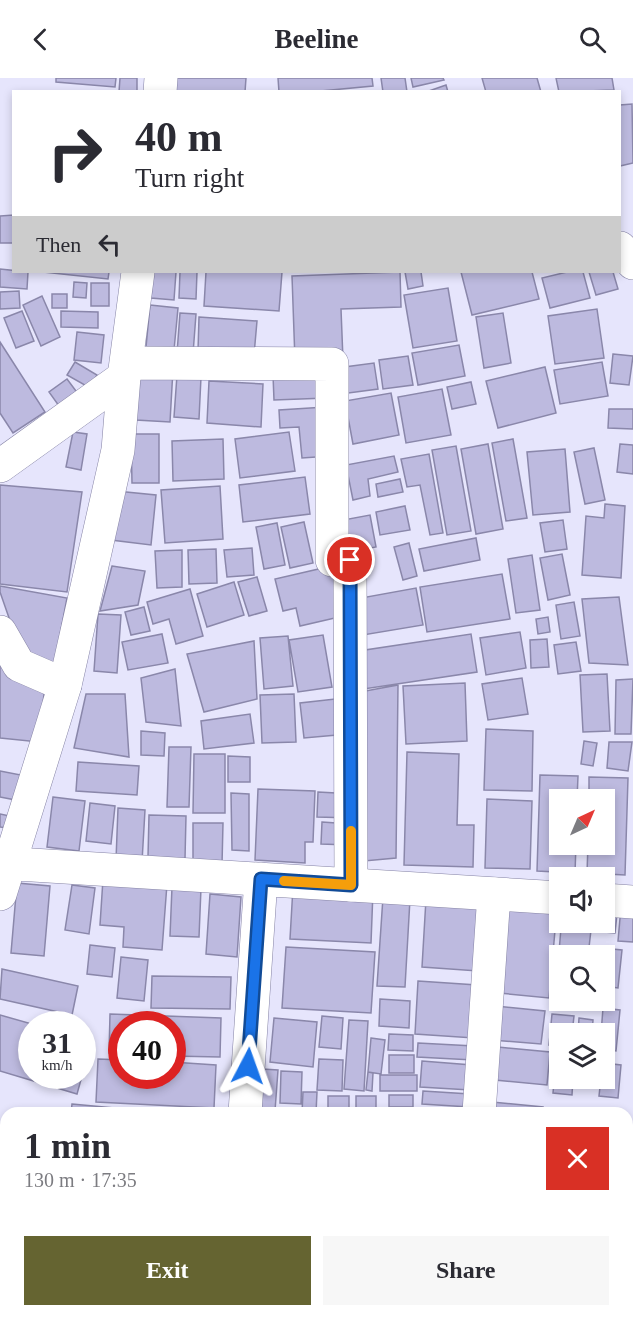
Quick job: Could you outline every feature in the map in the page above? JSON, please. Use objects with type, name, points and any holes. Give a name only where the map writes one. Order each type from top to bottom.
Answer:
[{"type":"street","points":[[621,249],[633,263]]},
{"type":"street","points":[[138,273],[125,370],[118,450],[65,685],[3,874],[261,879],[549,897]]},
{"type":"street","points":[[0,466],[125,370],[332,364],[332,560],[350,560],[351,885]]},
{"type":"street","points":[[0,632],[19,665],[65,685]]},
{"type":"street","points":[[245,1107],[261,879]]},
{"type":"street","points":[[479,1107],[494,894]]},
{"type":"street","points":[[615,901],[633,902]]},
{"type":"building","points":[[56,78],[116,78],[115,87],[56,82]]},
{"type":"building","points":[[120,78],[137,78],[137,90],[119,90]]},
{"type":"building","points":[[171,78],[246,78],[245,90],[170,90]]},
{"type":"building","points":[[278,78],[372,78],[373,86],[331,90],[279,90]]},
{"type":"building","points":[[381,78],[405,78],[407,90],[383,90]]},
{"type":"building","points":[[411,78],[443,78],[444,80],[413,87]]},
{"type":"building","points":[[482,78],[537,78],[540,90],[485,90]]},
{"type":"building","points":[[556,78],[612,78],[614,90],[559,90]]},
{"type":"building","points":[[446,85],[447,90],[432,90]]},
{"type":"building","points":[[632,104],[633,163],[621,166],[621,105]]},
{"type":"building","points":[[12,215],[12,243],[0,243],[0,216]]},
{"type":"building","points":[[0,269],[12,270],[12,273],[28,273],[27,289],[0,287]]},
{"type":"building","points":[[52,273],[109,273],[108,279]]},
{"type":"building","points":[[153,273],[176,273],[174,300],[151,298]]},
{"type":"building","points":[[180,273],[197,273],[196,299],[179,298]]},
{"type":"building","points":[[206,273],[282,273],[279,311],[204,306]]},
{"type":"building","points":[[400,273],[401,307],[341,309],[343,360],[295,361],[292,276]]},
{"type":"building","points":[[405,273],[421,273],[423,286],[408,289]]},
{"type":"building","points":[[461,273],[532,273],[539,299],[472,315]]},
{"type":"building","points":[[563,273],[583,273],[590,298],[550,308],[542,278]]},
{"type":"building","points":[[589,273],[613,273],[618,289],[596,295]]},
{"type":"building","points":[[74,282],[87,283],[86,298],[73,297]]},
{"type":"building","points":[[91,283],[109,283],[109,306],[91,306]]},
{"type":"building","points":[[448,288],[457,341],[413,348],[404,295]]},
{"type":"building","points":[[19,291],[20,308],[0,309],[0,292]]},
{"type":"building","points":[[52,294],[67,294],[67,308],[52,308]]},
{"type":"building","points":[[42,296],[60,337],[41,346],[23,305]]},
{"type":"building","points":[[150,305],[178,308],[174,350],[146,347]]},
{"type":"building","points":[[597,309],[604,358],[555,364],[548,316]]},
{"type":"building","points":[[22,311],[34,341],[16,348],[4,318]]},
{"type":"building","points":[[61,311],[98,312],[98,328],[61,327]]},
{"type":"building","points":[[180,313],[196,314],[193,354],[177,353]]},
{"type":"building","points":[[503,313],[511,363],[484,368],[476,317]]},
{"type":"building","points":[[199,317],[257,321],[254,355],[198,351]]},
{"type":"building","points":[[77,332],[104,335],[101,363],[74,360]]},
{"type":"building","points":[[0,342],[45,412],[13,433],[0,413]]},
{"type":"building","points":[[459,345],[465,376],[418,385],[412,353]]},
{"type":"building","points":[[613,354],[633,356],[629,385],[610,383]]},
{"type":"building","points":[[408,356],[413,385],[383,389],[379,360]]},
{"type":"building","points":[[75,362],[97,375],[90,388],[67,375]]},
{"type":"building","points":[[602,362],[608,396],[560,404],[554,370]]},
{"type":"building","points":[[374,363],[378,389],[341,394],[337,368]]},
{"type":"building","points":[[140,367],[173,369],[170,422],[136,420]]},
{"type":"building","points":[[545,367],[556,413],[498,428],[486,381]]},
{"type":"building","points":[[326,374],[327,398],[274,400],[273,375]]},
{"type":"building","points":[[177,375],[201,377],[199,419],[174,417]]},
{"type":"building","points":[[67,379],[82,399],[64,413],[49,392]]},
{"type":"building","points":[[209,381],[263,384],[261,427],[207,423]]},
{"type":"building","points":[[471,382],[476,404],[452,409],[447,387]]},
{"type":"building","points":[[442,389],[451,435],[406,443],[398,397]]},
{"type":"building","points":[[391,393],[399,435],[353,444],[345,401]]},
{"type":"building","points":[[341,406],[345,455],[302,458],[299,427],[280,428],[279,410]]},
{"type":"building","points":[[609,409],[633,409],[633,429],[608,428]]},
{"type":"building","points":[[73,432],[87,434],[81,470],[66,467]]},
{"type":"building","points":[[289,432],[295,471],[240,478],[235,439]]},
{"type":"building","points":[[131,434],[159,434],[159,483],[132,483]]},
{"type":"building","points":[[223,439],[224,479],[173,481],[172,441]]},
{"type":"building","points":[[513,439],[527,518],[506,521],[492,443]]},
{"type":"building","points":[[488,444],[503,529],[476,534],[461,449]]},
{"type":"building","points":[[620,444],[633,445],[633,474],[617,472]]},
{"type":"building","points":[[456,446],[471,531],[447,535],[432,450]]},
{"type":"building","points":[[594,448],[605,500],[585,504],[574,452]]},
{"type":"building","points":[[565,449],[570,512],[533,515],[527,452]]},
{"type":"building","points":[[429,454],[443,533],[430,535],[420,485],[407,487],[401,459]]},
{"type":"building","points":[[394,456],[398,472],[368,479],[370,496],[353,500],[346,465]]},
{"type":"building","points":[[305,477],[310,514],[243,522],[239,485]]},
{"type":"building","points":[[400,479],[403,492],[378,497],[376,484]]},
{"type":"building","points":[[0,485],[82,492],[67,592],[0,584]]},
{"type":"building","points":[[220,486],[223,539],[165,543],[161,490]]},
{"type":"building","points":[[116,491],[156,495],[151,545],[111,540]]},
{"type":"building","points":[[605,504],[625,506],[621,578],[582,575],[586,516],[604,518]]},
{"type":"building","points":[[405,506],[410,530],[380,535],[376,512]]},
{"type":"building","points":[[370,515],[376,547],[333,555],[327,523]]},
{"type":"building","points":[[563,520],[567,549],[545,552],[540,523]]},
{"type":"building","points":[[304,522],[313,563],[290,568],[281,527]]},
{"type":"building","points":[[277,523],[285,565],[264,569],[256,527]]},
{"type":"building","points":[[476,538],[480,560],[424,571],[419,549]]},
{"type":"building","points":[[409,543],[417,576],[403,580],[394,547]]},
{"type":"building","points":[[252,548],[254,575],[227,577],[224,550]]},
{"type":"building","points":[[216,549],[217,583],[189,584],[188,550]]},
{"type":"building","points":[[182,550],[182,587],[157,588],[155,551]]},
{"type":"building","points":[[562,554],[570,595],[548,600],[540,558]]},
{"type":"building","points":[[532,555],[540,610],[516,613],[508,559]]},
{"type":"building","points":[[336,565],[348,615],[300,626],[296,608],[283,611],[275,579]]},
{"type":"building","points":[[112,566],[145,571],[138,605],[100,611]]},
{"type":"building","points":[[502,574],[510,619],[427,632],[420,587]]},
{"type":"building","points":[[257,577],[267,611],[249,616],[238,582]]},
{"type":"building","points":[[234,582],[244,615],[207,627],[197,594]]},
{"type":"building","points":[[0,586],[67,598],[54,668],[42,666],[15,635]]},
{"type":"building","points":[[416,588],[423,625],[357,636],[350,600]]},
{"type":"building","points":[[190,589],[203,636],[176,644],[169,619],[153,624],[147,602]]},
{"type":"building","points":[[619,597],[628,665],[589,663],[582,599]]},
{"type":"building","points":[[574,602],[580,636],[561,639],[556,605]]},
{"type":"building","points":[[144,607],[150,631],[131,635],[125,612]]},
{"type":"building","points":[[98,614],[121,615],[117,673],[94,671]]},
{"type":"building","points":[[548,617],[550,632],[538,634],[536,619]]},
{"type":"building","points":[[520,632],[526,668],[486,675],[480,638]]},
{"type":"building","points":[[162,634],[168,663],[128,670],[122,642]]},
{"type":"building","points":[[471,634],[477,672],[357,690],[352,652]]},
{"type":"building","points":[[323,635],[332,687],[298,692],[289,640]]},
{"type":"building","points":[[288,636],[293,686],[264,689],[260,638]]},
{"type":"building","points":[[547,639],[549,667],[531,668],[530,640]]},
{"type":"building","points":[[254,641],[257,699],[204,712],[187,654]]},
{"type":"building","points":[[576,642],[581,671],[558,674],[554,645]]},
{"type":"building","points":[[0,648],[44,694],[39,742],[0,738]]},
{"type":"building","points":[[175,669],[181,726],[146,722],[141,678]]},
{"type":"building","points":[[607,674],[610,731],[583,732],[580,675]]},
{"type":"building","points":[[522,678],[528,714],[488,720],[482,684]]},
{"type":"building","points":[[633,679],[631,734],[615,734],[616,680]]},
{"type":"building","points":[[465,683],[467,741],[406,744],[403,686]]},
{"type":"building","points":[[398,685],[396,858],[364,861],[349,694]]},
{"type":"building","points":[[86,694],[125,694],[129,757],[74,748]]},
{"type":"building","points":[[294,694],[296,742],[262,743],[260,695]]},
{"type":"building","points":[[344,698],[348,734],[304,738],[300,703]]},
{"type":"building","points":[[250,714],[254,743],[204,749],[201,721]]},
{"type":"building","points":[[486,729],[533,731],[532,791],[484,790]]},
{"type":"building","points":[[141,731],[165,733],[164,756],[141,755]]},
{"type":"building","points":[[584,741],[597,743],[593,766],[581,764]]},
{"type":"building","points":[[609,742],[632,742],[628,771],[607,768]]},
{"type":"building","points":[[169,747],[191,747],[189,807],[167,807]]},
{"type":"building","points":[[407,752],[459,754],[457,825],[474,825],[473,867],[404,865]]},
{"type":"building","points":[[194,754],[225,754],[225,813],[193,813]]},
{"type":"building","points":[[228,756],[250,757],[250,782],[228,782]]},
{"type":"building","points":[[78,762],[139,766],[137,795],[76,791]]},
{"type":"building","points":[[0,771],[26,776],[21,801],[0,797]]},
{"type":"building","points":[[540,775],[578,776],[577,789],[549,789],[549,855],[576,855],[575,867],[549,867],[549,872],[537,871]]},
{"type":"building","points":[[589,777],[628,778],[625,875],[615,874],[615,867],[587,867],[588,855],[615,855],[615,789],[589,789]]},
{"type":"building","points":[[258,789],[315,791],[313,842],[305,842],[305,863],[255,860]]},
{"type":"building","points":[[318,792],[354,794],[353,818],[317,817]]},
{"type":"building","points":[[231,793],[249,794],[249,851],[232,850]]},
{"type":"building","points":[[53,797],[85,801],[79,851],[47,847]]},
{"type":"building","points":[[487,799],[532,801],[530,869],[485,868]]},
{"type":"building","points":[[90,803],[115,806],[111,844],[86,841]]},
{"type":"building","points":[[118,808],[145,810],[142,862],[116,860]]},
{"type":"building","points":[[0,814],[10,816],[8,828],[0,827]]},
{"type":"building","points":[[149,815],[186,816],[185,859],[148,857]]},
{"type":"building","points":[[322,822],[350,824],[349,845],[321,844]]},
{"type":"building","points":[[193,823],[223,823],[222,865],[193,865]]},
{"type":"building","points":[[103,879],[167,884],[162,950],[123,947],[124,927],[100,925]]},
{"type":"building","points":[[17,883],[50,886],[44,956],[11,953]]},
{"type":"building","points":[[72,885],[95,888],[89,934],[65,930]]},
{"type":"building","points":[[172,887],[201,888],[199,937],[170,936]]},
{"type":"building","points":[[293,887],[373,891],[371,943],[290,939]]},
{"type":"building","points":[[210,894],[241,897],[237,957],[206,954]]},
{"type":"building","points":[[383,897],[410,899],[405,987],[377,986]]},
{"type":"building","points":[[426,899],[482,903],[478,971],[422,967]]},
{"type":"building","points":[[507,903],[549,907],[549,933],[555,933],[554,945],[549,945],[549,998],[499,993]]},
{"type":"building","points":[[621,907],[633,908],[633,942],[618,941]]},
{"type":"building","points":[[561,933],[591,933],[589,945],[560,945]]},
{"type":"building","points":[[90,945],[115,948],[112,977],[87,974]]},
{"type":"building","points":[[286,947],[375,952],[371,1013],[282,1008]]},
{"type":"building","points":[[615,949],[622,950],[618,988],[615,988]]},
{"type":"building","points":[[121,957],[148,960],[144,1001],[117,998]]},
{"type":"building","points":[[2,969],[78,986],[73,1011],[54,1011],[0,999]]},
{"type":"building","points":[[152,976],[231,977],[230,1009],[151,1008]]},
{"type":"building","points":[[418,981],[477,985],[474,1038],[415,1034]]},
{"type":"building","points":[[380,999],[410,1001],[409,1028],[379,1026]]},
{"type":"building","points":[[496,1006],[545,1011],[541,1044],[492,1040]]},
{"type":"building","points":[[620,1010],[616,1051],[615,1023],[602,1023],[603,1011]]},
{"type":"building","points":[[552,1014],[574,1016],[573,1023],[551,1023]]},
{"type":"building","points":[[0,1015],[18,1020],[18,1076],[0,1071]]},
{"type":"building","points":[[322,1016],[343,1018],[341,1049],[319,1047]]},
{"type":"building","points":[[186,1017],[221,1018],[220,1057],[186,1056]]},
{"type":"building","points":[[274,1018],[317,1022],[313,1067],[270,1062]]},
{"type":"building","points":[[579,1018],[593,1020],[593,1023],[579,1023]]},
{"type":"building","points":[[349,1020],[368,1021],[364,1091],[344,1089]]},
{"type":"building","points":[[389,1034],[413,1035],[413,1051],[388,1050]]},
{"type":"building","points":[[371,1038],[385,1040],[381,1074],[368,1072]]},
{"type":"building","points":[[418,1043],[474,1046],[473,1060],[417,1057]]},
{"type":"building","points":[[498,1047],[549,1052],[547,1085],[495,1080]]},
{"type":"building","points":[[389,1055],[414,1055],[414,1073],[389,1073]]},
{"type":"building","points":[[98,1059],[108,1059],[108,1089],[186,1089],[186,1063],[216,1065],[214,1107],[96,1102]]},
{"type":"building","points":[[319,1059],[343,1060],[342,1091],[317,1090]]},
{"type":"building","points":[[422,1061],[472,1065],[470,1090],[420,1087]]},
{"type":"building","points":[[615,1064],[621,1065],[618,1098],[599,1096],[600,1089],[615,1089]]},
{"type":"building","points":[[262,1069],[278,1070],[275,1107],[258,1107]]},
{"type":"building","points":[[281,1071],[302,1072],[301,1104],[280,1103]]},
{"type":"building","points":[[368,1072],[373,1073],[372,1091],[366,1090]]},
{"type":"building","points":[[380,1075],[417,1075],[417,1091],[380,1091]]},
{"type":"building","points":[[60,1089],[78,1089],[77,1094]]},
{"type":"building","points":[[553,1089],[572,1089],[572,1095],[553,1093]]},
{"type":"building","points":[[423,1091],[470,1094],[469,1107],[422,1104]]},
{"type":"building","points":[[303,1092],[317,1092],[316,1107],[302,1107]]},
{"type":"building","points":[[389,1095],[413,1095],[413,1107],[389,1107]]},
{"type":"building","points":[[328,1096],[349,1096],[349,1107],[328,1107]]},
{"type":"building","points":[[356,1096],[376,1096],[376,1107],[356,1107]]},
{"type":"building","points":[[492,1102],[543,1107],[492,1107]]},
{"type":"building","points":[[72,1104],[104,1107],[72,1107]]},
{"type":"slow traffic","points":[[284,881],[351,885],[351,831]]},
{"type":"route","points":[[248,1066],[261,879],[351,885],[350,560]]}]
